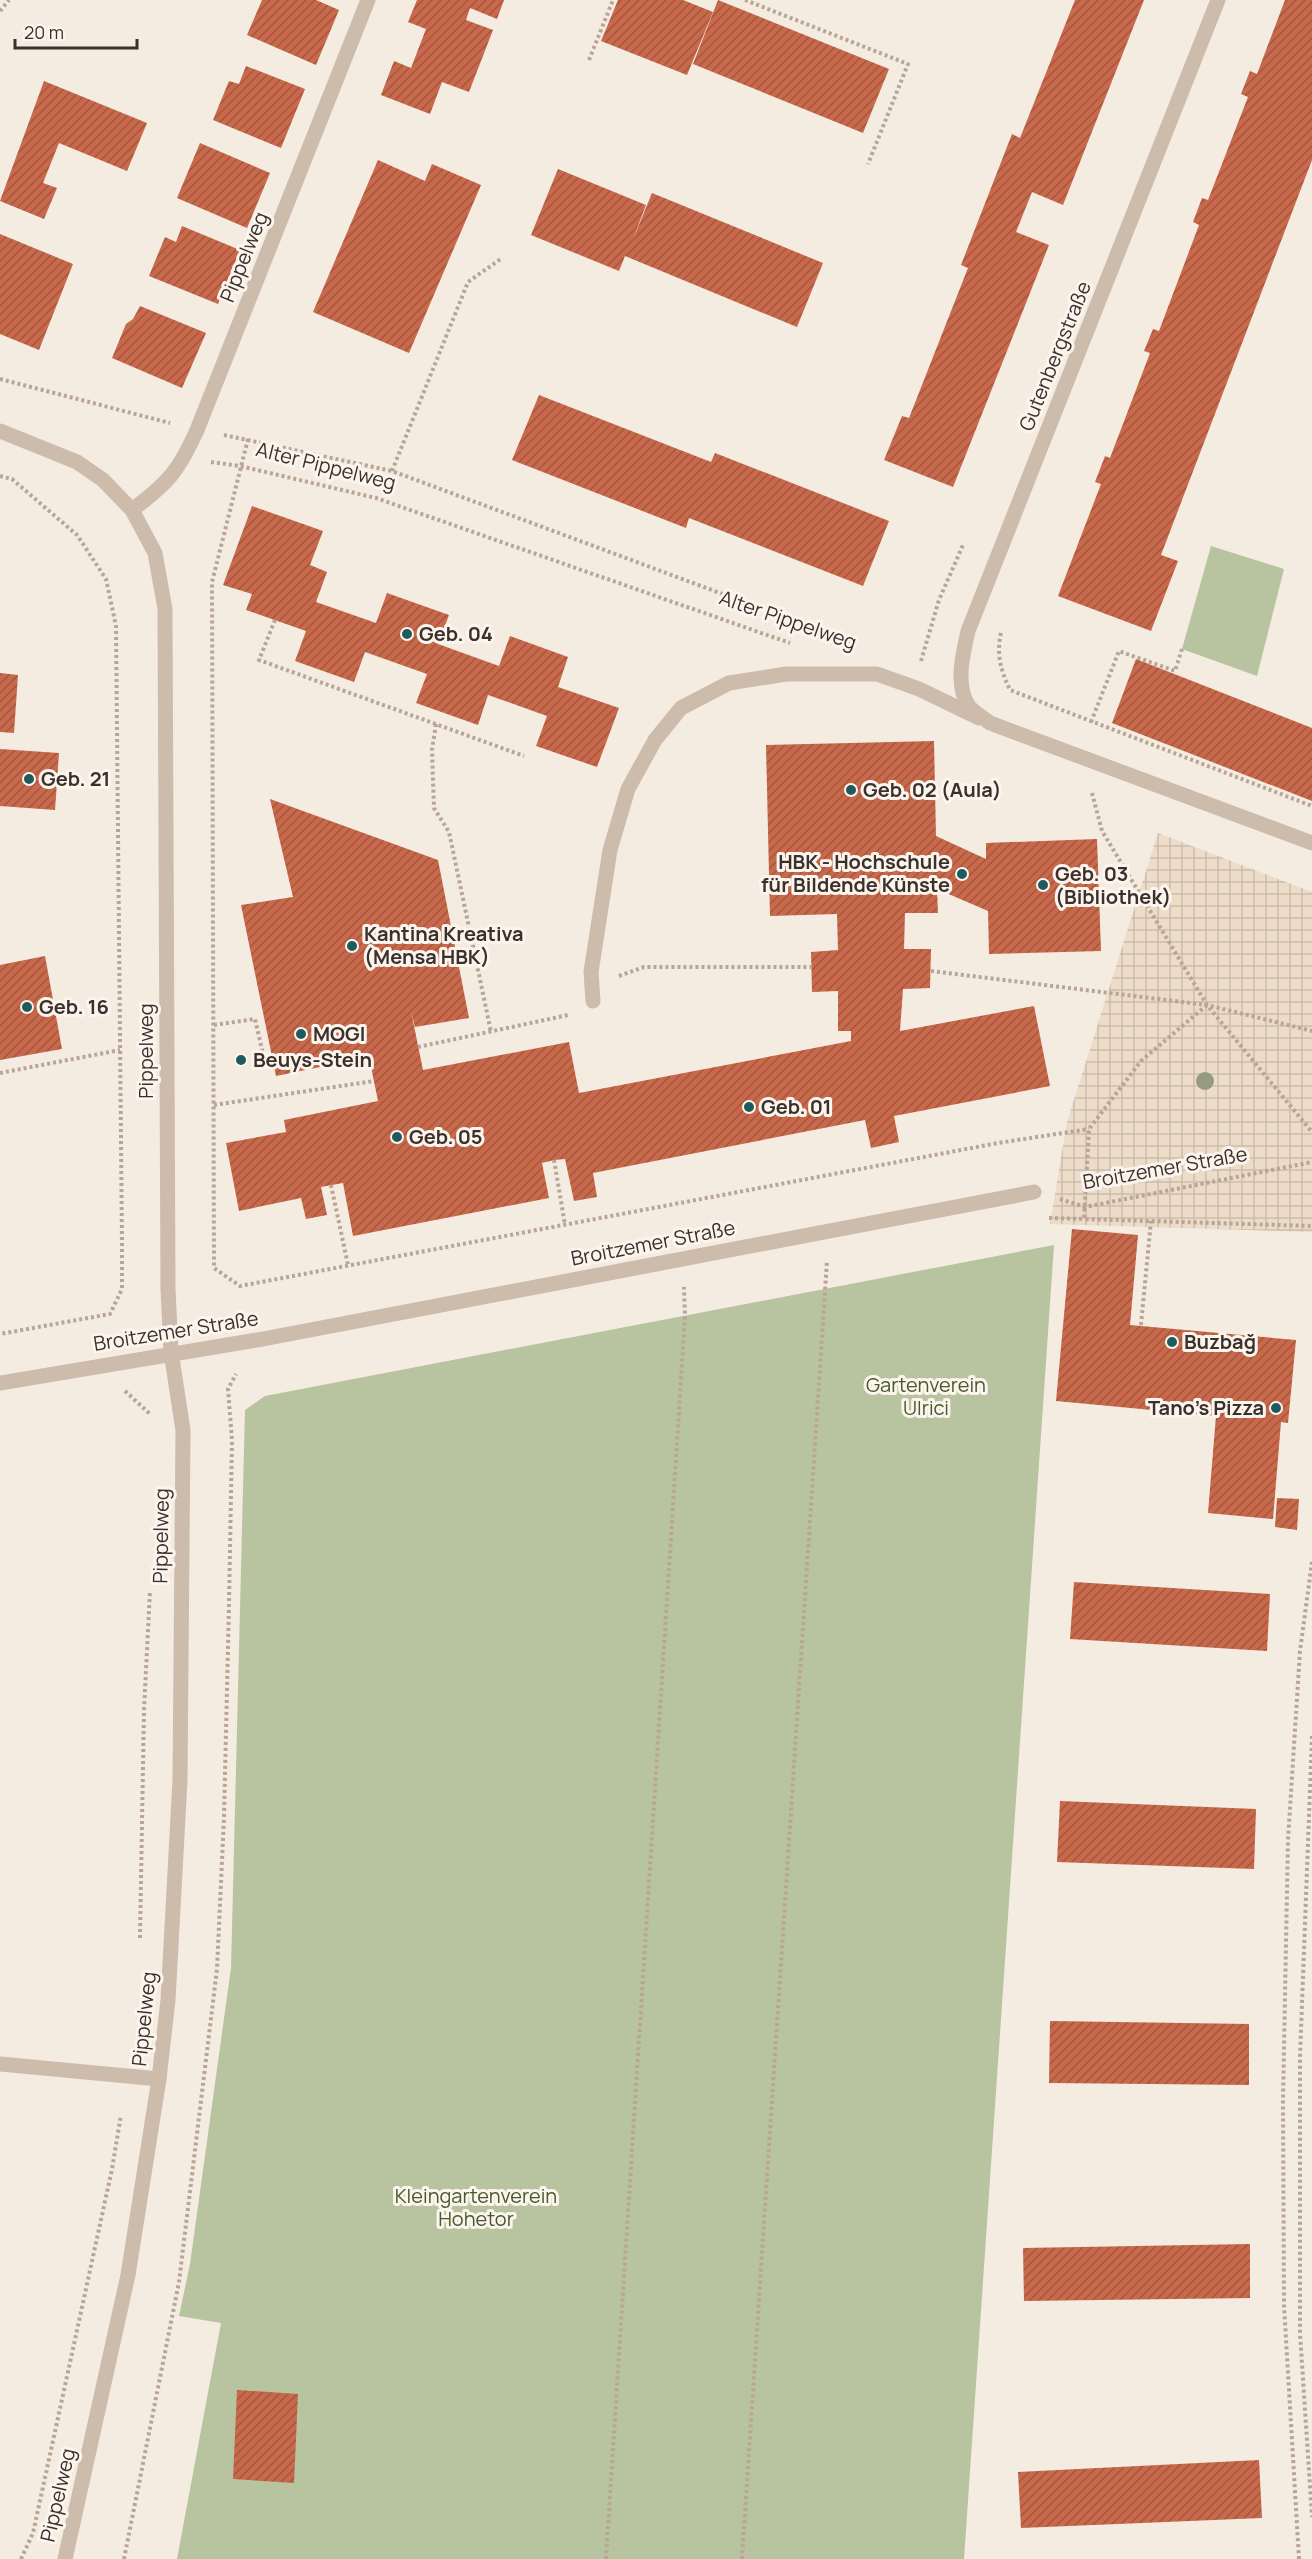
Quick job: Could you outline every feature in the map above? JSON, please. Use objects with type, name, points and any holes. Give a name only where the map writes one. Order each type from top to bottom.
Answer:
[{"type":"street","name":"Pippelweg","points":[[132,510],[165,485],[184,459],[368,0]]},
{"type":"street","name":"Gutenbergstraße","points":[[990,723],[968,706],[961,683],[962,658],[968,631],[1218,0]]},
{"type":"street","name":"Pippelweg","points":[[0,431],[76,462],[103,480],[132,510],[155,553],[165,609],[168,1289],[171,1352],[183,1430],[180,1780],[168,2000],[159,2079],[128,2275],[65,2559]]},
{"type":"street","points":[[593,1001],[591,972],[608,861],[628,789],[655,740],[681,708],[729,683],[786,674],[877,674],[919,689],[990,723],[1312,843]]},
{"type":"street","name":"Broitzemer Straße","points":[[0,1383],[171,1352],[274,1337],[1034,1192]]},
{"type":"street","points":[[0,2064],[159,2079]]},
{"type":"path","points":[[0,11],[9,0]]},
{"type":"path","points":[[589,60],[613,0]]},
{"type":"path","points":[[745,0],[908,64],[868,164]]},
{"type":"path","points":[[392,471],[468,282],[502,258]]},
{"type":"path","points":[[0,379],[197,430],[392,471],[858,644]]},
{"type":"path","points":[[248,439],[212,582],[214,1268],[240,1286],[998,1143],[1089,1129]]},
{"type":"path","name":"Alter Pippelweg","points":[[240,466],[376,498],[799,647]]},
{"type":"path","points":[[0,476],[12,479],[77,535],[106,579],[116,626],[122,1288],[110,1314],[0,1334]]},
{"type":"path","points":[[919,667],[939,600],[963,545]]},
{"type":"path","points":[[275,620],[260,660],[524,756]]},
{"type":"path","points":[[1003,623],[998,646],[1001,671],[1010,690],[1312,806]]},
{"type":"path","points":[[1091,722],[1119,651],[1176,671],[1182,649]]},
{"type":"path","points":[[436,724],[432,750],[435,808],[449,832],[491,1032]]},
{"type":"path","points":[[1094,796],[1102,831],[1207,1005],[1312,1132]]},
{"type":"path","points":[[930,971],[1207,1005],[1312,1031]]},
{"type":"path","points":[[1207,1005],[1141,1061],[1089,1129],[1084,1219],[1312,1226]]},
{"type":"path","points":[[214,1025],[255,1019],[264,1063],[273,1062]]},
{"type":"path","points":[[0,1073],[120,1050]]},
{"type":"path","points":[[214,1105],[374,1082]]},
{"type":"path","points":[[554,1160],[565,1225]]},
{"type":"path","name":"Broitzemer Straße","points":[[1034,1192],[1085,1207],[1312,1162]]},
{"type":"path","points":[[331,1185],[348,1265]]},
{"type":"path","points":[[1141,1325],[1151,1221]]},
{"type":"path","points":[[742,2559],[826,1291]]},
{"type":"path","points":[[606,2559],[686,1317]]},
{"type":"path","points":[[124,2559],[179,2282],[217,1969],[230,1592],[232,1440],[228,1389],[237,1372]]},
{"type":"path","points":[[124,1390],[153,1417]]},
{"type":"path","points":[[1299,2559],[1284,2305],[1283,2089],[1288,1840],[1300,1651],[1312,1562]]},
{"type":"path","points":[[140,1942],[143,1746],[150,1581]]},
{"type":"path","points":[[1312,1736],[1300,2057],[1300,2333],[1312,2517]]},
{"type":"path","points":[[21,2559],[33,2533],[112,2169],[128,2076]]},
{"type":"green space","points":[[1211,546],[1284,569],[1257,676],[1182,649]]},
{"type":"green space","name":"Kleingartenverein Hohetor","points":[[1054,1245],[964,2559],[177,2559],[221,2323],[179,2316],[190,2264],[231,1968],[245,1410],[265,1396]]},
{"type":"shaded area","points":[[1158,833],[1312,892],[1312,1232],[1050,1224],[1067,1122]]},
{"type":"building","points":[[262,0],[316,0],[339,10],[316,65],[247,35]]},
{"type":"building","points":[[417,0],[504,0],[497,19],[470,8],[466,20],[493,30],[469,92],[442,82],[430,114],[381,95],[394,61],[411,68],[426,29],[408,22]]},
{"type":"building","points":[[618,0],[683,0],[713,12],[687,75],[601,41]]},
{"type":"building","points":[[718,0],[889,69],[863,133],[693,64]]},
{"type":"building","points":[[1075,0],[1144,0],[1063,205],[1032,192],[1016,232],[1049,245],[953,487],[884,460],[902,416],[909,418],[968,268],[961,265],[1012,134],[1020,138]]},
{"type":"building","points":[[1285,0],[1312,0],[1312,160],[1161,555],[1178,561],[1151,631],[1058,596],[1101,484],[1095,482],[1105,456],[1110,458],[1150,353],[1144,351],[1153,329],[1159,331],[1199,225],[1193,222],[1202,198],[1208,200],[1248,97],[1241,94],[1250,71],[1257,74]]},
{"type":"building","points":[[246,66],[305,89],[281,148],[213,120],[229,81],[239,84]]},
{"type":"building","points":[[44,81],[147,123],[127,171],[59,143],[43,183],[57,188],[44,219],[0,201]]},
{"type":"building","points":[[200,143],[270,173],[247,228],[177,198]]},
{"type":"building","points":[[378,160],[425,181],[432,164],[481,185],[409,353],[313,312]]},
{"type":"building","points":[[558,169],[646,205],[632,242],[652,193],[823,263],[797,327],[625,256],[619,271],[531,235]]},
{"type":"building","points":[[182,226],[240,250],[218,304],[149,276],[165,237],[176,242]]},
{"type":"building","points":[[0,234],[73,264],[39,350],[0,334]]},
{"type":"building","points":[[140,306],[206,333],[182,388],[112,358],[126,324],[133,319]]},
{"type":"building","points":[[539,395],[711,462],[715,453],[889,521],[863,586],[689,518],[686,528],[512,460]]},
{"type":"building","points":[[252,506],[323,531],[310,565],[327,572],[316,602],[376,623],[387,593],[449,615],[438,644],[499,666],[510,636],[568,657],[558,687],[619,708],[597,767],[536,746],[547,716],[488,695],[478,725],[416,703],[427,674],[365,652],[354,682],[295,661],[306,631],[246,610],[252,594],[223,585]]},
{"type":"building","points":[[1136,659],[1312,728],[1312,801],[1112,723]]},
{"type":"building","points":[[0,673],[18,675],[14,733],[0,732]]},
{"type":"building","points":[[934,741],[936,836],[986,859],[986,843],[1097,839],[1101,951],[989,954],[988,911],[937,889],[938,913],[905,913],[904,949],[931,949],[930,988],[903,989],[900,1031],[1034,1006],[1050,1086],[894,1116],[899,1142],[871,1148],[865,1120],[593,1173],[597,1197],[574,1201],[565,1159],[554,1160],[542,1163],[549,1198],[353,1236],[343,1183],[321,1187],[327,1215],[306,1219],[301,1198],[239,1211],[226,1143],[286,1132],[284,1120],[378,1101],[369,1057],[276,1076],[241,905],[293,897],[270,799],[438,860],[469,1018],[415,1027],[411,1011],[423,1070],[569,1042],[579,1093],[851,1041],[851,1031],[838,1031],[838,991],[812,992],[811,952],[838,950],[837,914],[770,916],[766,745]]},
{"type":"building","name":"Geb. 21","points":[[0,749],[59,753],[55,810],[0,806]]},
{"type":"building","name":"Geb. 16","points":[[45,956],[62,1049],[0,1060],[0,965]]},
{"type":"building","points":[[1072,1229],[1138,1235],[1130,1325],[1296,1340],[1288,1423],[1281,1422],[1273,1519],[1208,1513],[1216,1416],[1056,1401]]},
{"type":"building","points":[[1277,1498],[1299,1499],[1297,1530],[1275,1527]]},
{"type":"building","points":[[1074,1582],[1270,1594],[1267,1651],[1070,1639]]},
{"type":"building","points":[[1060,1801],[1256,1809],[1254,1869],[1057,1862]]},
{"type":"building","points":[[1050,2021],[1249,2024],[1249,2085],[1049,2083]]},
{"type":"building","points":[[1250,2244],[1250,2298],[1024,2301],[1023,2248]]},
{"type":"building","points":[[237,2390],[298,2394],[294,2483],[233,2479]]},
{"type":"building","points":[[1259,2460],[1262,2518],[1021,2528],[1018,2472]]},
{"type":"place","name":"Geb. 04","points":[[407,634]]},
{"type":"place","name":"Geb. 21","points":[[29,779]]},
{"type":"place","name":"Geb. 02 (Aula)","points":[[851,790]]},
{"type":"place","name":"HBK - Hochschule für Bildende Künste","points":[[962,874]]},
{"type":"place","name":"Geb. 03 (Bibliothek)","points":[[1043,885]]},
{"type":"place","name":"Kantina Kreativa (Mensa HBK)","points":[[352,946]]},
{"type":"place","name":"Geb. 16","points":[[27,1007]]},
{"type":"place","name":"MOGI","points":[[301,1034]]},
{"type":"place","name":"Beuys-Stein","points":[[241,1060]]},
{"type":"place","name":"Geb. 01","points":[[749,1107]]},
{"type":"place","name":"Geb. 05","points":[[397,1137]]},
{"type":"place","name":"Buzbağ","points":[[1172,1342]]},
{"type":"place","name":"Tano's Pizza","points":[[1276,1408]]},
{"type":"park label","name":"Gartenverein Ulrici","points":[[926,1396]]}]
